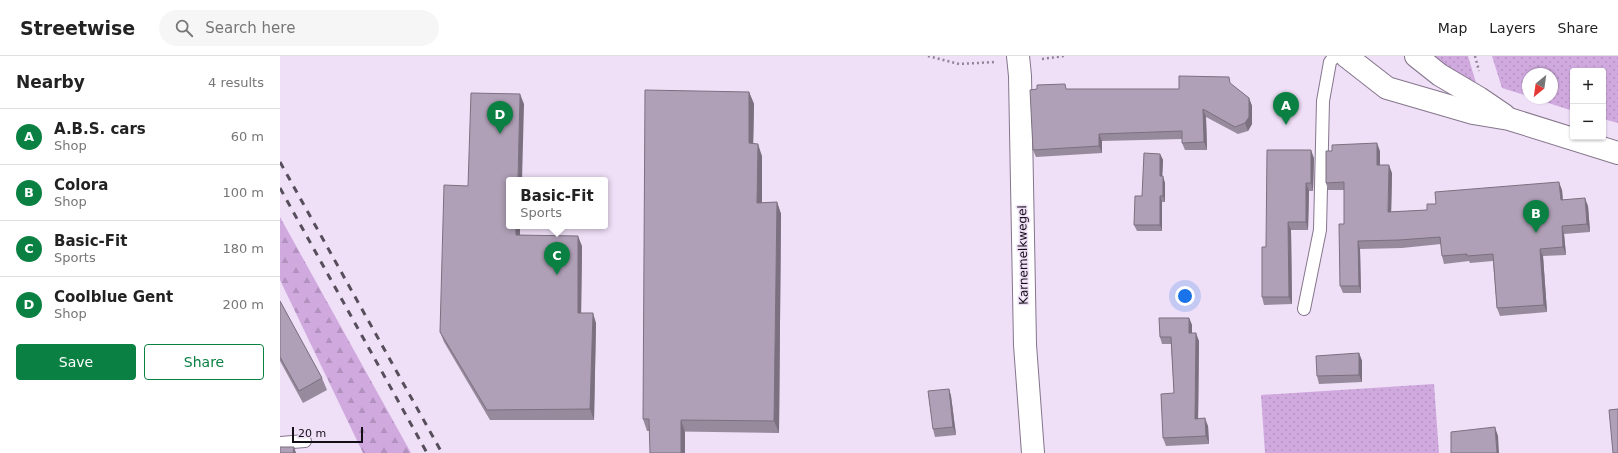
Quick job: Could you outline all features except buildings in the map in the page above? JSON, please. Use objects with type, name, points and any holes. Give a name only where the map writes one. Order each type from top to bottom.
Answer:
[{"type":"main road","name":"Karnemelkwegel","points":[[1018,56],[1021,84],[1025,345],[1033,453]]},
{"type":"main road","points":[[1346,56],[1386,88],[1473,113],[1509,119],[1618,153]]},
{"type":"main road","points":[[1416,56],[1440,75],[1479,98],[1509,119]]},
{"type":"lane","points":[[1304,309],[1320,230],[1323,101],[1330,62],[1335,56]]},
{"type":"lane","points":[[280,443],[305,441]]},
{"type":"green space","points":[[1429,56],[1468,56],[1476,83]]},
{"type":"green space","points":[[1492,56],[1618,56],[1618,123],[1606,120],[1606,68],[1570,68],[1570,110],[1551,104],[1558,104],[1558,68],[1522,68],[1522,94],[1502,88]]},
{"type":"green space","points":[[280,217],[411,453],[363,453],[280,280]]},
{"type":"green space","points":[[1434,384],[1439,453],[1265,453],[1261,395]]},
{"type":"railway","points":[[280,162],[442,453]]},
{"type":"railway","points":[[280,188],[427,453]]},
{"type":"place","name":"A.B.S. cars","points":[[1286,125]]},
{"type":"place","name":"Coolblue Gent","points":[[500,134]]},
{"type":"place","name":"Colora","points":[[1536,233]]},
{"type":"place","name":"Basic-Fit","points":[[557,275]]}]
